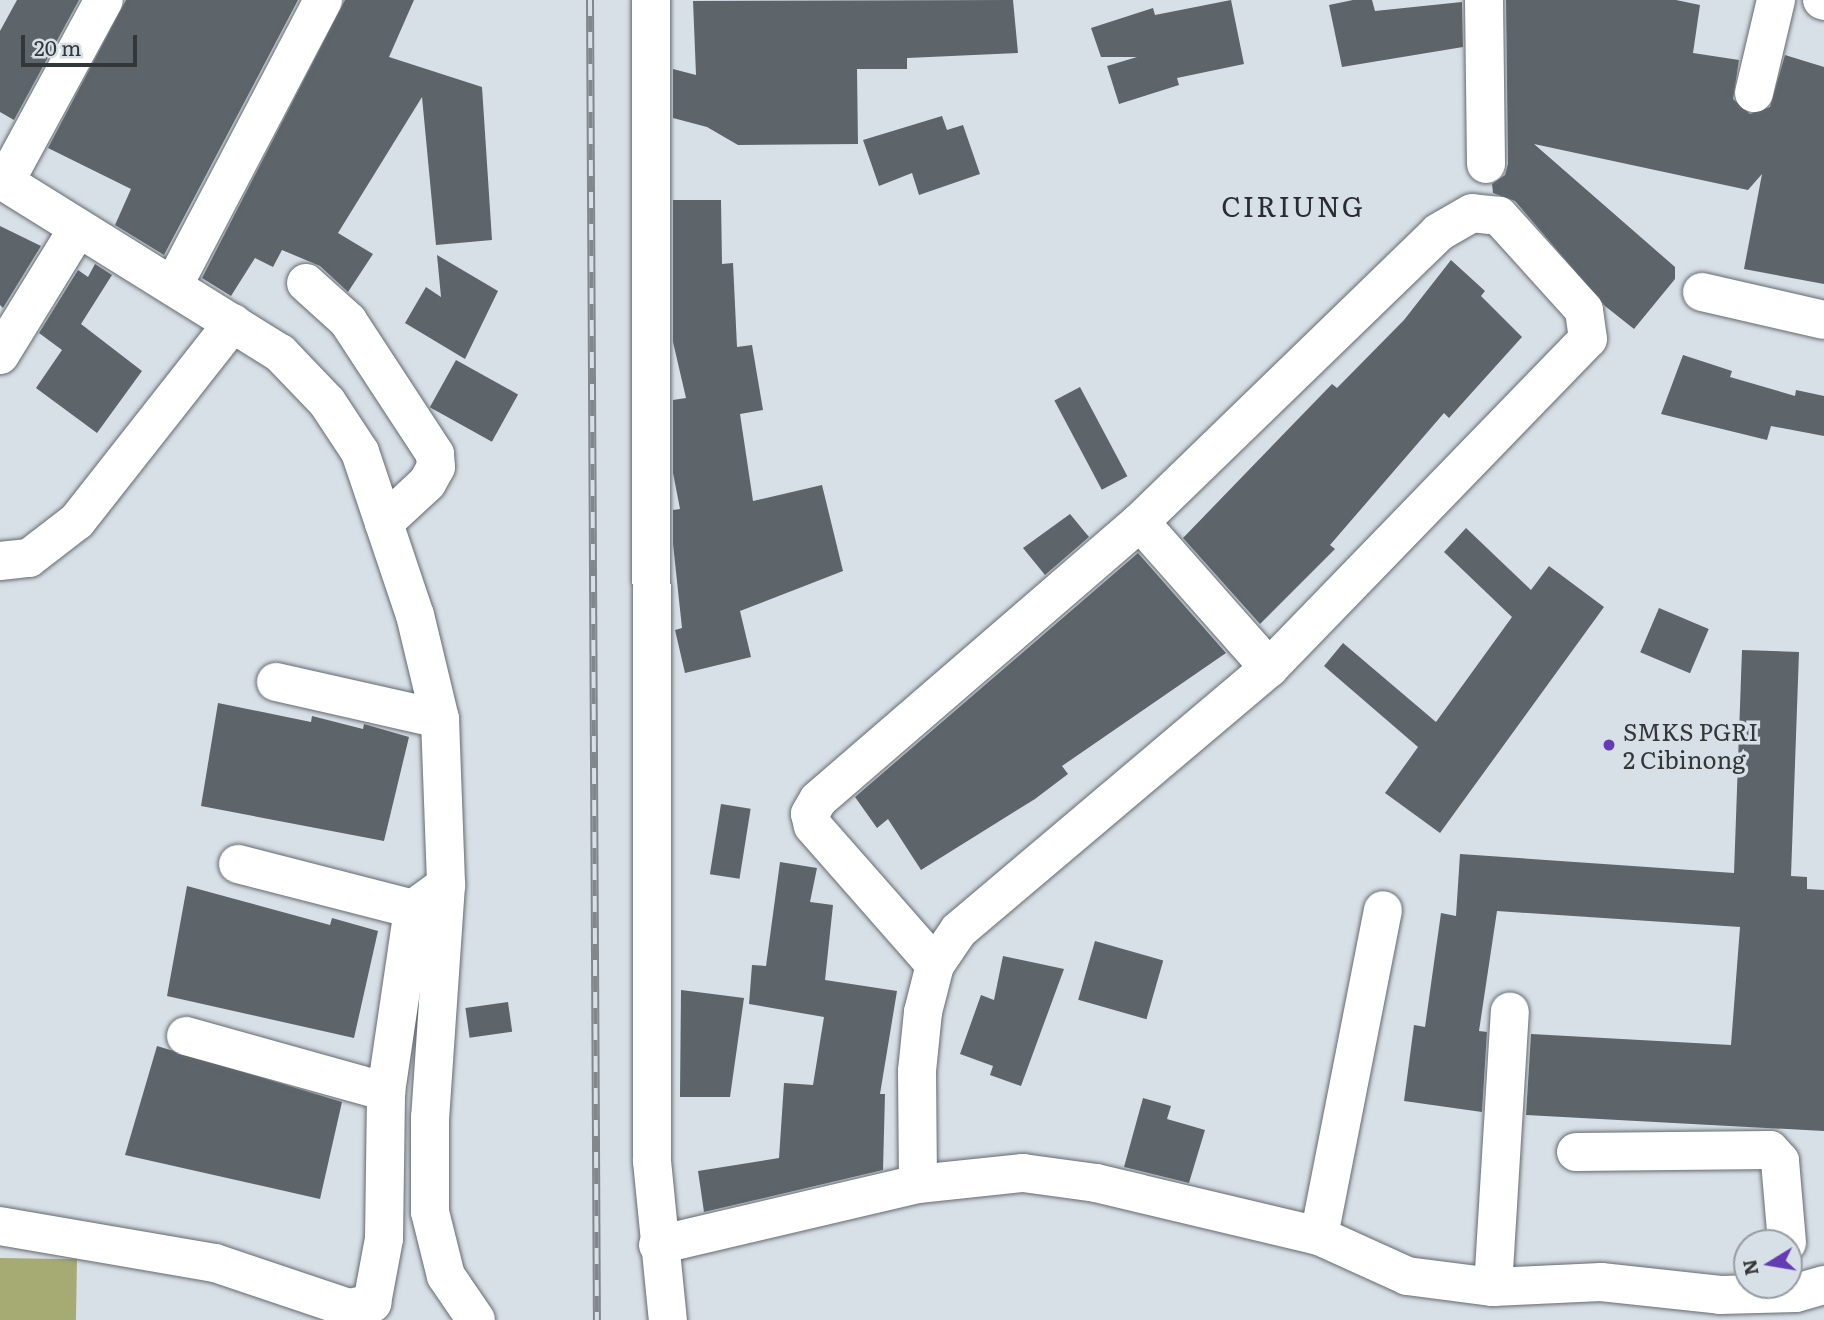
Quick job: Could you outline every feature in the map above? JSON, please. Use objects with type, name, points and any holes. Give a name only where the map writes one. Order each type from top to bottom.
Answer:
[{"type":"street","points":[[104,0],[2,181],[281,353],[344,424],[384,523],[415,615],[440,719],[446,885],[430,1117],[430,1212],[446,1276],[476,1320]]},
{"type":"street","points":[[173,286],[323,0]]},
{"type":"street","points":[[651,0],[652,1161],[658,1245],[668,1320]]},
{"type":"street","points":[[1484,0],[1486,164]]},
{"type":"street","points":[[1754,93],[1776,0]]},
{"type":"street","points":[[918,1184],[917,1071],[923,1012],[935,965],[959,930],[1269,668],[1588,338],[1584,310],[1541,258],[1499,216],[1472,213],[1438,233],[1140,522],[818,800],[810,814],[813,826],[935,965]]},
{"type":"street","points":[[0,355],[78,228]]},
{"type":"street","points":[[306,283],[348,321],[435,454],[436,467],[427,483],[384,523]]},
{"type":"street","points":[[1702,292],[1824,320]]},
{"type":"street","points":[[0,561],[29,558],[77,521],[233,323]]},
{"type":"street","points":[[1140,522],[1269,668]]},
{"type":"street","points":[[276,682],[440,719]]},
{"type":"street","points":[[238,864],[412,909]]},
{"type":"street","points":[[0,1226],[215,1263],[327,1311],[372,1303],[379,1286],[386,1092],[412,909],[446,885]]},
{"type":"street","points":[[1319,1236],[1383,910]]},
{"type":"street","points":[[1493,1287],[1510,1012]]},
{"type":"street","points":[[186,1036],[386,1092]]},
{"type":"street","points":[[1576,1152],[1770,1150],[1780,1161],[1786,1229]]},
{"type":"street","points":[[658,1245],[918,1184],[1023,1173],[1096,1183],[1319,1236],[1407,1276],[1493,1287],[1601,1282],[1720,1296],[1733,1293]]},
{"type":"green space","points":[[0,1258],[77,1259],[76,1320],[0,1320]]},
{"type":"building","points":[[17,0],[79,0],[14,120],[0,112],[0,31]]},
{"type":"building","points":[[126,0],[298,0],[164,255],[115,225],[131,189],[48,148]]},
{"type":"building","points":[[345,0],[414,0],[389,57],[482,87],[492,240],[436,245],[422,97],[338,233],[373,254],[348,292],[320,266],[282,250],[273,267],[255,258],[231,296],[202,278]]},
{"type":"building","points":[[1013,0],[1018,53],[907,58],[907,69],[857,69],[858,144],[738,145],[707,127],[673,118],[673,69],[696,75],[693,1]]},
{"type":"building","points":[[1231,0],[1244,64],[1177,78],[1179,85],[1119,104],[1107,66],[1137,57],[1101,57],[1091,28],[1153,8],[1155,15]]},
{"type":"building","points":[[1353,0],[1372,0],[1375,11],[1462,2],[1463,47],[1342,67],[1329,5]]},
{"type":"building","points":[[1506,0],[1676,0],[1700,5],[1693,53],[1739,60],[1733,99],[1750,114],[1770,107],[1785,55],[1824,67],[1824,284],[1744,269],[1762,174],[1748,190],[1534,144],[1675,267],[1675,279],[1634,329],[1605,306],[1515,201],[1493,193],[1492,184],[1505,175],[1508,164]]},
{"type":"building","points":[[942,116],[947,130],[963,125],[980,174],[919,195],[912,173],[879,186],[863,140]]},
{"type":"building","points":[[673,200],[721,200],[722,264],[733,263],[737,347],[752,345],[763,410],[740,414],[753,501],[822,485],[843,571],[740,611],[751,657],[685,673],[675,630],[682,628],[673,544],[673,510],[680,509],[673,473],[673,400],[686,398],[673,342]]},
{"type":"building","points":[[0,226],[41,246],[3,308],[0,305]]},
{"type":"building","points":[[437,255],[498,291],[465,359],[405,323],[426,287],[441,297]]},
{"type":"building","points":[[1451,260],[1485,291],[1481,296],[1522,337],[1449,418],[1444,413],[1330,545],[1335,549],[1260,624],[1183,538],[1332,384],[1337,388],[1404,320]]},
{"type":"building","points":[[95,264],[112,275],[81,324],[142,371],[97,433],[36,388],[62,350],[39,333],[78,270],[88,277]]},
{"type":"building","points":[[1683,355],[1732,371],[1730,377],[1795,396],[1796,390],[1824,396],[1824,436],[1771,426],[1767,440],[1661,414]]},
{"type":"building","points":[[456,360],[518,394],[492,442],[430,407]]},
{"type":"building","points":[[1080,387],[1127,476],[1102,490],[1054,401]]},
{"type":"building","points":[[1070,514],[1089,537],[1045,575],[1023,548]]},
{"type":"building","points":[[1466,528],[1531,590],[1549,566],[1604,607],[1440,833],[1385,793],[1418,747],[1324,666],[1343,643],[1436,722],[1512,617],[1444,552]]},
{"type":"building","points":[[1138,553],[1226,653],[1062,766],[1068,774],[1035,799],[921,870],[888,819],[877,828],[855,797]]},
{"type":"building","points":[[1659,608],[1709,629],[1690,673],[1640,652]]},
{"type":"building","points":[[1742,650],[1799,652],[1791,876],[1807,877],[1807,889],[1824,890],[1824,1131],[1526,1115],[1531,1034],[1731,1045],[1740,927],[1497,911],[1479,1031],[1487,1032],[1482,1112],[1404,1101],[1414,1025],[1425,1027],[1441,913],[1456,916],[1460,854],[1734,873]]},
{"type":"building","points":[[218,703],[311,722],[312,716],[363,729],[364,724],[409,737],[384,841],[201,806]]},
{"type":"building","points":[[721,804],[751,809],[740,879],[710,874]]},
{"type":"building","points":[[780,862],[817,868],[810,902],[833,905],[825,980],[897,991],[880,1094],[885,1094],[883,1170],[704,1212],[698,1171],[779,1158],[784,1083],[813,1085],[824,1017],[749,1004],[752,965],[766,966]]},
{"type":"building","points":[[187,886],[330,925],[332,918],[378,931],[354,1038],[167,996]]},
{"type":"building","points":[[1095,941],[1163,961],[1146,1019],[1078,1000]]},
{"type":"building","points":[[1003,956],[1064,969],[1021,1086],[990,1075],[993,1066],[960,1054],[981,995],[994,1000]]},
{"type":"building","points":[[681,990],[744,998],[730,1097],[680,1097]]},
{"type":"building","points":[[508,1002],[512,1032],[470,1038],[465,1008]]},
{"type":"building","points":[[157,1046],[342,1102],[320,1199],[125,1155]]},
{"type":"building","points":[[1143,1098],[1171,1106],[1167,1119],[1205,1130],[1189,1183],[1124,1167]]},
{"type":"railway","points":[[590,0],[597,1320]]},
{"type":"place","name":"SMKS PGRI 2 Cibinong","points":[[1609,745]]},
{"type":"district","name":"CIRIUNG","points":[[1293,205]]}]
